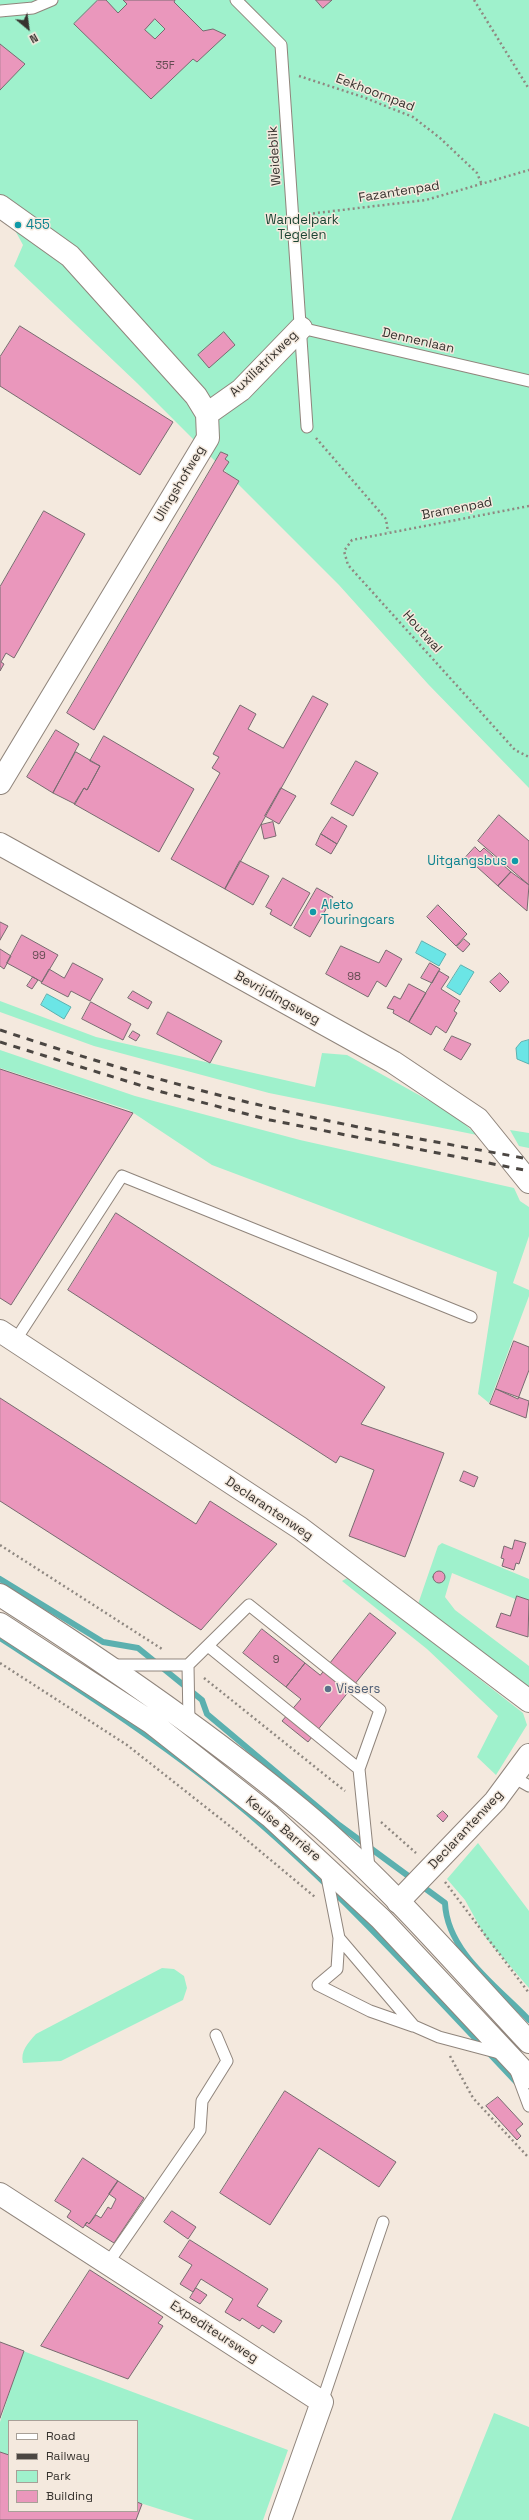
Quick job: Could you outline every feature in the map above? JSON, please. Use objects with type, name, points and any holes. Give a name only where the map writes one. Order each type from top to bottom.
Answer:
[{"type":"street","name":"Ulingshofweg","points":[[0,206],[70,256],[196,396],[207,414],[208,438],[0,783]]},
{"type":"street","name":"Auxiliatrixweg","points":[[207,414],[241,390],[301,328]]},
{"type":"street","name":"Bevrijdingsweg","points":[[0,844],[392,1062],[478,1118],[529,1182]]},
{"type":"street","name":"Declarantenweg","points":[[8,1336],[300,1528],[529,1701]]},
{"type":"street","name":"Keulse Barrière","points":[[0,1595],[110,1665],[189,1723],[302,1810],[398,1902],[529,2042]]},
{"type":"street","name":"Keulse Barrière","points":[[0,1624],[152,1723],[270,1816],[381,1918],[529,2077]]},
{"type":"street","name":"Declarantenweg","points":[[398,1902],[495,1801],[521,1782],[529,1755]]},
{"type":"street","name":"Expediteursweg","points":[[0,2194],[322,2402]]},
{"type":"street","points":[[280,2520],[322,2402]]},
{"type":"lane","points":[[0,11],[32,8],[52,0]]},
{"type":"lane","name":"Weideblik","points":[[236,0],[281,44],[307,427]]},
{"type":"lane","name":"Dennenlaan","points":[[301,328],[529,381]]},
{"type":"lane","points":[[8,1336],[122,1176],[471,1317]]},
{"type":"lane","points":[[110,1665],[188,1665],[248,1605],[380,1710],[358,1769],[369,1873]]},
{"type":"lane","points":[[208,1646],[358,1769]]},
{"type":"lane","points":[[188,1665],[189,1723]]},
{"type":"lane","points":[[324,1864],[336,1915],[339,1938],[336,1969],[318,1985],[370,2011],[414,2026],[439,2037],[510,2056],[529,2106]]},
{"type":"lane","points":[[339,1938],[414,2026]]},
{"type":"lane","points":[[108,2263],[200,2130],[202,2101],[227,2061],[216,2035]]},
{"type":"lane","points":[[322,2402],[383,2222]]},
{"type":"path","points":[[474,0],[529,88]]},
{"type":"path","name":"Eekhoornpad","points":[[284,71],[363,97],[413,117],[451,148],[476,173],[482,185]]},
{"type":"path","name":"Fazantenpad","points":[[293,216],[426,200],[482,185],[529,170]]},
{"type":"path","points":[[307,427],[386,519],[388,532]]},
{"type":"path","name":"Bramenpad","points":[[388,532],[529,506]]},
{"type":"path","name":"Houtwal","points":[[388,532],[352,540],[344,551],[348,565],[515,750],[529,757]]},
{"type":"path","points":[[0,1545],[188,1665]]},
{"type":"path","points":[[0,1663],[127,1745],[236,1831],[336,1915]]},
{"type":"path","points":[[439,2037],[473,2098],[529,2158]]},
{"type":"green space","name":"Wandelpark Tegelen","points":[[0,0],[529,0],[529,788],[428,684],[339,585],[137,383],[14,266],[23,245],[4,210],[0,207]]},
{"type":"green space","points":[[0,1001],[96,1037],[315,1087],[322,1053],[347,1055],[453,1114],[477,1135],[269,1093],[94,1046],[0,1012]]},
{"type":"green space","points":[[0,1050],[135,1096],[300,1140],[514,1188],[520,1201],[529,1207],[529,1236],[513,1283],[529,1290],[529,1296],[489,1403],[478,1394],[497,1272],[212,1165],[129,1110],[0,1068]]},
{"type":"green space","points":[[510,1130],[529,1133],[529,1148],[519,1146]]},
{"type":"green space","points":[[442,1543],[529,1579],[529,1599],[520,1601],[452,1573],[445,1597],[455,1610],[529,1666],[529,1689],[417,1607],[438,1546]]},
{"type":"green space","points":[[349,1577],[523,1713],[527,1725],[496,1775],[477,1757],[498,1716],[427,1649],[342,1581]]},
{"type":"green space","points":[[478,1843],[529,1911],[529,1988],[486,1938],[465,1900],[447,1879]]},
{"type":"green space","points":[[162,1968],[174,1969],[184,1976],[187,1988],[183,2000],[61,2061],[23,2063],[22,2059],[24,2051],[36,2034]]},
{"type":"green space","points":[[23,2351],[288,2450],[263,2520],[194,2520],[138,2502],[138,2420],[8,2420],[8,2457],[0,2453],[0,2422]]},
{"type":"green space","points":[[494,2413],[529,2427],[529,2520],[451,2520]]},
{"type":"water","points":[[422,941],[446,954],[439,966],[416,953]]},
{"type":"water","points":[[461,965],[474,972],[460,995],[447,987]]},
{"type":"water","points":[[47,994],[71,1007],[64,1019],[41,1005]]},
{"type":"water","points":[[529,1040],[529,1064],[517,1059],[516,1048],[521,1042]]},
{"type":"building","points":[[98,0],[106,0],[118,13],[127,4],[123,0],[175,0],[174,2],[203,31],[213,29],[226,35],[197,62],[193,59],[151,99],[74,24]],"holes":[[[155,19],[165,29],[155,39],[145,30]]]},
{"type":"building","points":[[316,0],[332,0],[323,8]]},
{"type":"building","points":[[0,44],[25,64],[0,90]]},
{"type":"building","points":[[20,326],[173,422],[140,475],[0,386],[0,357]]},
{"type":"building","points":[[224,332],[235,345],[209,368],[198,355]]},
{"type":"building","points":[[221,452],[228,455],[225,459],[229,462],[223,471],[239,481],[94,730],[67,713]]},
{"type":"building","points":[[44,511],[85,534],[14,658],[6,653],[1,662],[4,664],[0,671],[0,587]]},
{"type":"building","points":[[313,696],[328,704],[225,889],[171,859],[220,773],[212,768],[219,757],[213,754],[240,705],[256,714],[248,729],[283,748]]},
{"type":"building","points":[[56,730],[79,744],[53,793],[27,777]]},
{"type":"building","points":[[104,736],[194,789],[159,852],[74,804],[84,788],[87,790],[100,766],[90,761]]},
{"type":"building","points":[[76,752],[100,766],[87,790],[84,788],[75,804],[53,793]]},
{"type":"building","points":[[356,761],[378,773],[353,816],[331,804]]},
{"type":"building","points":[[281,788],[296,796],[279,824],[265,816]]},
{"type":"building","name":"Uitgangsbus","points":[[499,815],[529,841],[529,885],[478,841]]},
{"type":"building","points":[[332,817],[347,826],[337,844],[321,834]]},
{"type":"building","points":[[273,822],[276,836],[264,839],[261,825]]},
{"type":"building","points":[[321,834],[337,844],[331,854],[316,845]]},
{"type":"building","points":[[475,847],[480,852],[484,848],[511,872],[498,886],[466,857]]},
{"type":"building","points":[[240,861],[269,876],[253,905],[225,889]]},
{"type":"building","points":[[511,872],[529,885],[527,911],[498,886]]},
{"type":"building","points":[[283,878],[310,893],[291,926],[270,914],[272,910],[266,907]]},
{"type":"building","name":"Aleto Touringcars","points":[[317,888],[333,897],[310,937],[294,928]]},
{"type":"building","points":[[438,905],[467,934],[456,946],[427,917]]},
{"type":"building","points":[[0,922],[8,926],[0,940]]},
{"type":"building","points":[[22,935],[58,955],[42,982],[7,963]]},
{"type":"building","points":[[464,939],[470,944],[463,952],[457,947]]},
{"type":"building","points":[[341,946],[379,963],[386,950],[402,959],[386,987],[377,981],[368,997],[326,974]]},
{"type":"building","points":[[0,949],[11,956],[4,969],[0,966]]},
{"type":"building","points":[[73,963],[103,979],[90,1001],[71,991],[68,997],[41,983],[49,969],[64,978]]},
{"type":"building","points":[[430,963],[440,969],[432,983],[421,978]]},
{"type":"building","points":[[439,971],[449,977],[441,989],[460,1001],[454,1011],[457,1013],[446,1033],[436,1026],[431,1035],[409,1022]]},
{"type":"building","points":[[500,973],[509,982],[500,992],[490,982]]},
{"type":"building","points":[[33,977],[38,980],[32,989],[27,986]]},
{"type":"building","points":[[409,984],[426,993],[409,1022],[393,1013],[394,1010],[387,1008],[394,996],[400,999]]},
{"type":"building","points":[[133,991],[152,1002],[148,1009],[128,998]]},
{"type":"building","points":[[91,1002],[131,1024],[123,1040],[82,1019]]},
{"type":"building","points":[[168,1012],[222,1041],[210,1063],[157,1034]]},
{"type":"building","points":[[133,1031],[140,1035],[136,1041],[129,1037]]},
{"type":"building","points":[[452,1036],[471,1044],[461,1060],[444,1050]]},
{"type":"building","points":[[0,1069],[133,1113],[11,1305],[0,1298]]},
{"type":"building","points":[[116,1213],[385,1387],[361,1424],[444,1453],[405,1557],[349,1536],[374,1470],[340,1456],[336,1463],[68,1290]]},
{"type":"building","points":[[514,1341],[529,1347],[529,1370],[518,1399],[496,1389]]},
{"type":"building","points":[[496,1389],[529,1401],[526,1418],[490,1404]]},
{"type":"building","points":[[0,1398],[196,1524],[210,1501],[277,1544],[201,1630],[0,1501]]},
{"type":"building","points":[[464,1471],[478,1477],[474,1487],[460,1481]]},
{"type":"building","points":[[515,1540],[526,1543],[519,1564],[516,1563],[514,1570],[502,1566],[504,1559],[501,1558],[504,1546],[512,1549]]},
{"type":"building","points":[[437,1571],[441,1571],[445,1577],[441,1583],[437,1583],[433,1579],[433,1575]]},
{"type":"building","points":[[517,1596],[529,1600],[528,1637],[496,1627],[501,1613],[510,1616]]},
{"type":"building","points":[[370,1613],[396,1633],[308,1742],[282,1721],[301,1699],[286,1687],[305,1663],[320,1675]]},
{"type":"building","points":[[262,1629],[305,1663],[286,1687],[243,1653]]},
{"type":"building","points":[[443,1811],[448,1816],[443,1822],[437,1816]]},
{"type":"building","points":[[285,2091],[396,2162],[379,2187],[319,2148],[270,2225],[220,2193]]},
{"type":"building","points":[[498,2097],[523,2124],[516,2130],[521,2136],[517,2140],[486,2106]]},
{"type":"building","points":[[83,2158],[118,2181],[89,2224],[87,2222],[83,2228],[67,2217],[71,2211],[55,2201]]},
{"type":"building","points":[[118,2181],[144,2198],[114,2243],[85,2225],[87,2222],[89,2224],[96,2215],[101,2218],[108,2207],[111,2209],[116,2199],[109,2194]]},
{"type":"building","points":[[172,2211],[196,2227],[188,2239],[164,2222]]},
{"type":"building","points":[[190,2240],[268,2289],[257,2306],[282,2321],[274,2333],[262,2325],[259,2329],[242,2318],[240,2321],[225,2312],[233,2299],[201,2279],[193,2292],[180,2284],[192,2265],[179,2257]]},
{"type":"building","points":[[90,2270],[163,2317],[158,2323],[163,2326],[128,2379],[41,2346]]},
{"type":"building","points":[[196,2288],[207,2295],[200,2304],[190,2298]]},
{"type":"building","points":[[0,2342],[24,2351],[0,2418]]},
{"type":"building","points":[[0,2452],[8,2455],[8,2512],[138,2512],[138,2502],[142,2504],[136,2520],[0,2520]]},
{"type":"waterway","points":[[0,1579],[103,1642],[138,1648],[202,1700],[207,1714],[339,1825],[445,1903],[448,1921],[464,1953],[476,1968],[529,2020]]},
{"type":"waterway","points":[[0,1638],[127,1721],[189,1766],[248,1813],[319,1877],[353,1911],[518,2084]]},
{"type":"railway","points":[[0,1030],[133,1072],[234,1099],[300,1115],[529,1159]]},
{"type":"railway","points":[[0,1042],[162,1092],[270,1120],[529,1171]]},
{"type":"place","name":"455","points":[[18,225]]},
{"type":"place","name":"Uitgangsbus","points":[[515,861]]},
{"type":"place","name":"Aleto Touringcars","points":[[313,912]]},
{"type":"place","name":"Vissers","points":[[328,1689]]}]
